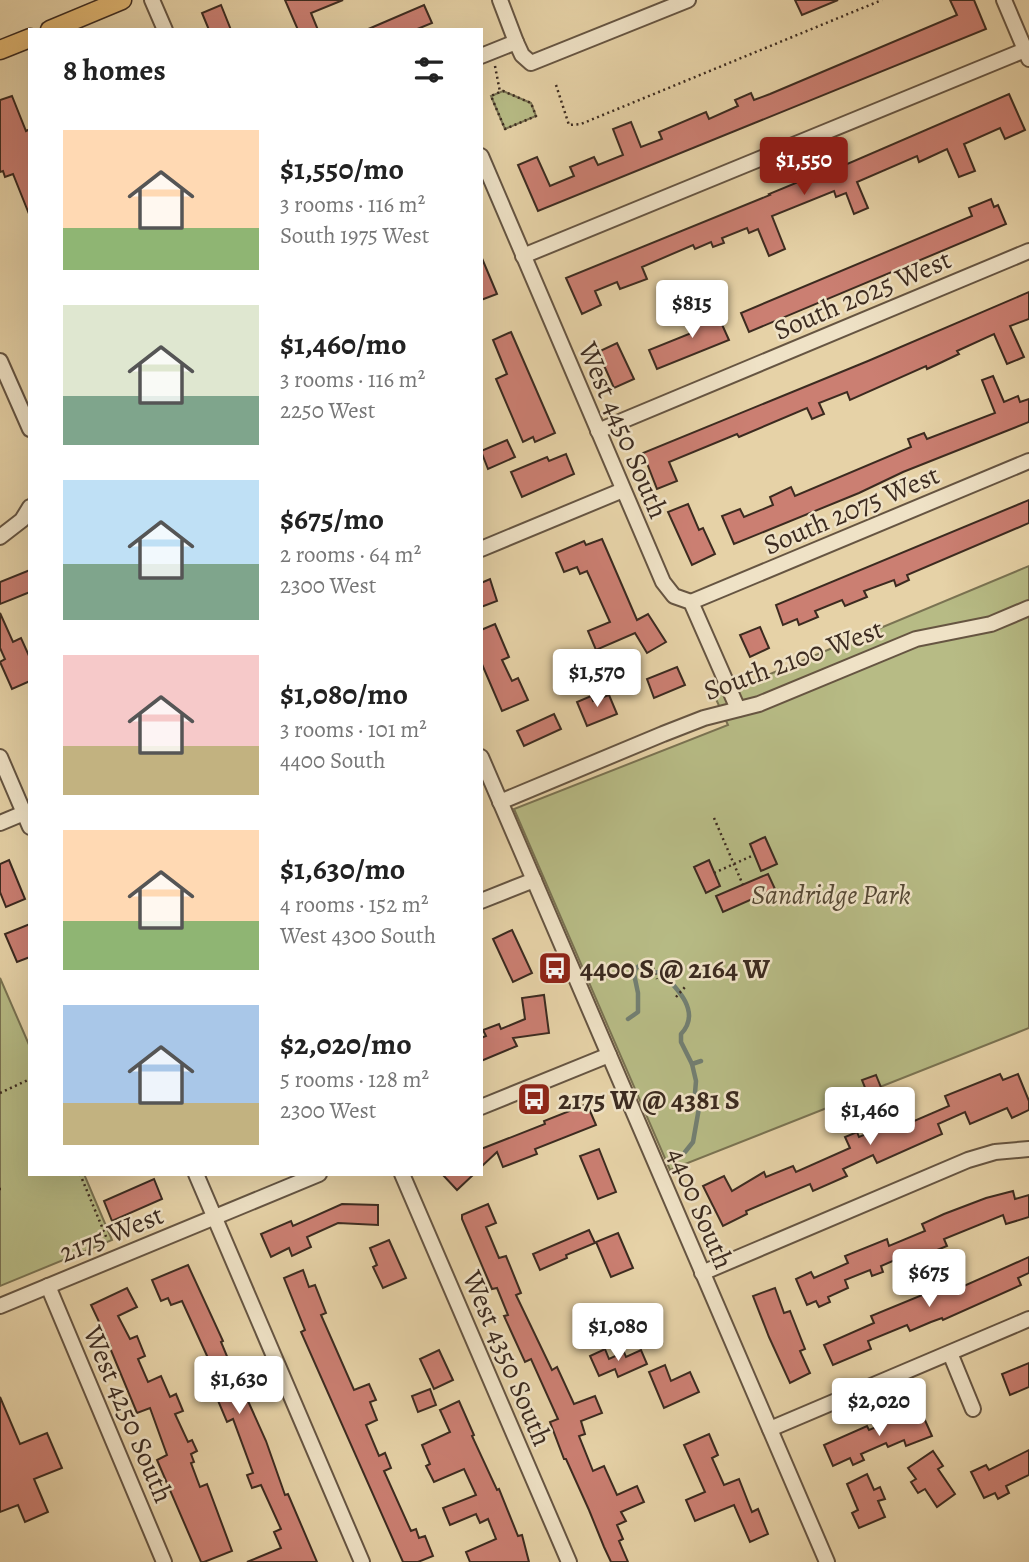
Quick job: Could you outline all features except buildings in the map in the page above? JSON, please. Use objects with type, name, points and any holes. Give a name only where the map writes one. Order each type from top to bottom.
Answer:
[{"type":"main road","points":[[72,26],[122,0]]},
{"type":"main road","points":[[0,50],[28,39]]},
{"type":"street","points":[[152,0],[164,28]]},
{"type":"street","points":[[500,0],[522,55],[531,63],[688,0]]},
{"type":"street","points":[[523,256],[1027,54],[1004,0]]},
{"type":"street","points":[[488,60],[516,42]]},
{"type":"street","name":"West 4450 South","points":[[483,161],[663,582],[674,596],[691,602]]},
{"type":"street","name":"South 2025 West","points":[[598,432],[1029,251]]},
{"type":"street","points":[[0,361],[28,424]]},
{"type":"street","name":"South 2075 West","points":[[691,602],[1029,461]]},
{"type":"street","points":[[483,548],[623,490]]},
{"type":"street","points":[[0,537],[22,520],[28,510]]},
{"type":"street","points":[[691,602],[738,709]]},
{"type":"street","name":"South 2100 West","points":[[500,802],[663,733],[759,704],[916,639],[991,624],[1029,608]]},
{"type":"street","points":[[0,757],[27,820],[0,823]]},
{"type":"street","name":"4400 South","points":[[483,762],[827,1562]]},
{"type":"street","points":[[483,900],[534,880]]},
{"type":"street","points":[[483,1106],[608,1055]]},
{"type":"street","points":[[702,1273],[977,1157],[1029,1149]]},
{"type":"street","points":[[197,1176],[362,1562]]},
{"type":"street","name":"2175 West","points":[[0,1306],[313,1176]]},
{"type":"street","name":"West 4350 South","points":[[402,1176],[569,1562]]},
{"type":"street","name":"West 4250 South","points":[[48,1286],[164,1562]]},
{"type":"street","points":[[770,1429],[1029,1319]]},
{"type":"street","points":[[950,1353],[973,1409]]},
{"type":"path","points":[[556,85],[569,125],[581,124],[882,0]]},
{"type":"path","points":[[488,60],[500,92]]},
{"type":"path","points":[[500,92],[531,103],[536,116],[505,129],[491,96],[500,92]]},
{"type":"path","points":[[714,818],[743,885]]},
{"type":"path","points":[[714,873],[754,855]]},
{"type":"path","points":[[653,968],[657,979]]},
{"type":"path","points":[[676,997],[685,987]]},
{"type":"path","points":[[0,1093],[28,1080]]},
{"type":"path","points":[[80,1176],[107,1239]]},
{"type":"green space","points":[[503,91],[531,103],[536,116],[505,129],[491,96]]},
{"type":"green space","name":"Sandridge Park","points":[[1029,566],[1029,1028],[670,1170],[514,809],[728,725],[715,697]]},
{"type":"green space","points":[[0,978],[28,1042],[28,1176],[85,1176],[112,1240],[0,1286]]},
{"type":"waterway","points":[[628,1019],[638,1012],[634,974],[636,968],[641,965],[650,973],[661,972],[680,993],[688,1009],[689,1017],[681,1034],[681,1042],[692,1064],[701,1061]]},
{"type":"waterway","points":[[685,1152],[693,1142],[699,1108],[692,1064]]},
{"type":"place","name":"4400 S @ 2164 W","points":[[555,968]]},
{"type":"place","name":"2175 W @ 4381 S","points":[[534,1099]]}]
